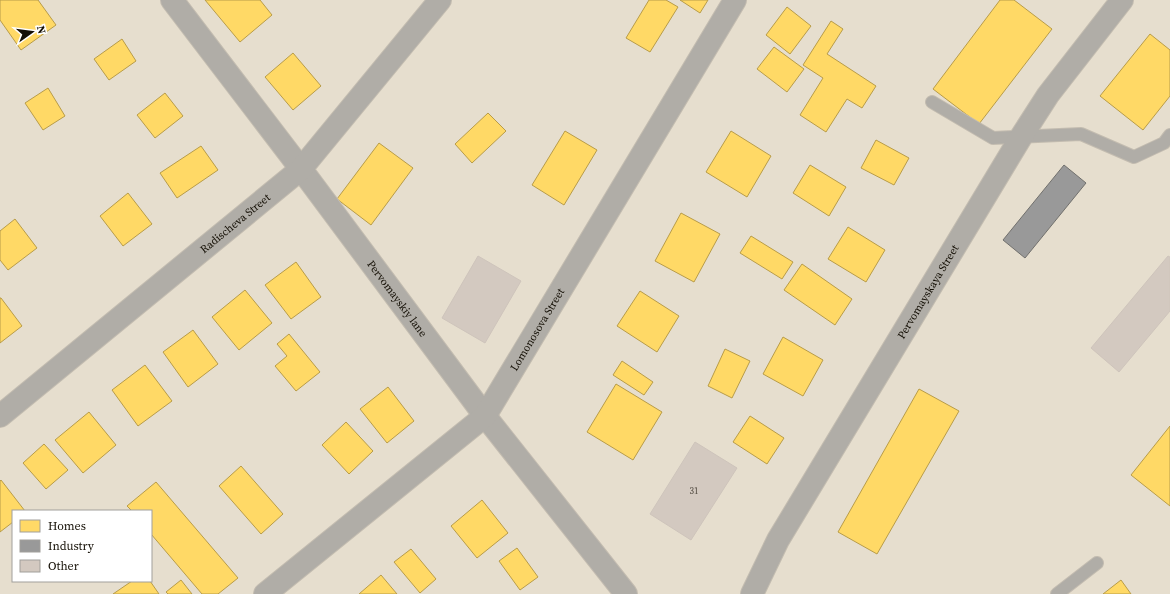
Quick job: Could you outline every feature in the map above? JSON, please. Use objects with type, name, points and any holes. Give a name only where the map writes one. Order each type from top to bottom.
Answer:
[{"type":"street","name":"Pervomayskiy lane","points":[[172,0],[301,169],[485,416],[626,594]]},
{"type":"street","name":"Radischeva Street","points":[[0,416],[301,169],[440,0]]},
{"type":"street","name":"Lomonosova Street","points":[[265,594],[485,416],[734,0]]},
{"type":"street","name":"Pervomayskaya Street","points":[[752,594],[778,540],[1021,137],[1048,95],[1122,0]]},
{"type":"lane","points":[[932,102],[993,138],[1081,134],[1134,158],[1164,143],[1170,136]]},
{"type":"lane","points":[[1057,594],[1097,563]]},
{"type":"building: Homes","points":[[0,0],[38,0],[56,25],[21,50],[0,20]]},
{"type":"building: Homes","points":[[205,0],[260,0],[272,15],[240,42]]},
{"type":"building: Homes","points":[[649,0],[666,0],[678,7],[650,52],[626,38]]},
{"type":"building: Homes","points":[[680,0],[708,0],[700,13]]},
{"type":"building: Homes","points":[[1000,0],[1014,0],[1052,29],[979,124],[933,89]]},
{"type":"building: Homes","points":[[787,7],[811,26],[790,54],[766,35]]},
{"type":"building: Homes","points":[[831,21],[843,29],[827,54],[876,86],[862,108],[847,99],[826,132],[800,115],[823,78],[803,65]]},
{"type":"building: Homes","points":[[1150,34],[1170,50],[1170,96],[1143,130],[1100,96]]},
{"type":"building: Homes","points":[[122,39],[136,61],[109,80],[94,59]]},
{"type":"building: Homes","points":[[774,47],[804,69],[787,92],[757,69]]},
{"type":"building: Homes","points":[[293,53],[321,86],[293,110],[265,77]]},
{"type":"building: Homes","points":[[48,88],[65,116],[43,130],[25,103]]},
{"type":"building: Homes","points":[[165,93],[183,116],[155,138],[137,115]]},
{"type":"building: Homes","points":[[488,113],[506,131],[472,163],[455,144]]},
{"type":"building: Homes","points":[[565,131],[597,150],[564,205],[532,185]]},
{"type":"building: Homes","points":[[731,131],[771,156],[747,197],[706,172]]},
{"type":"building: Homes","points":[[876,140],[909,158],[894,185],[861,168]]},
{"type":"building: Homes","points":[[379,143],[413,168],[371,225],[337,199]]},
{"type":"building: Homes","points":[[201,146],[218,170],[177,198],[160,173]]},
{"type":"building: Homes","points":[[810,165],[846,187],[829,216],[793,193]]},
{"type":"building: Homes","points":[[128,193],[152,224],[123,246],[100,216]]},
{"type":"building: Homes","points":[[681,213],[720,234],[694,282],[655,261]]},
{"type":"building: Homes","points":[[15,219],[37,248],[8,270],[0,260],[0,231]]},
{"type":"building: Homes","points":[[848,227],[885,250],[866,282],[828,259]]},
{"type":"building: Homes","points":[[751,236],[793,262],[782,279],[740,253]]},
{"type":"building: Homes","points":[[296,262],[321,297],[291,319],[265,285]]},
{"type":"building: Homes","points":[[802,264],[852,299],[835,325],[784,290]]},
{"type":"building: Homes","points":[[245,290],[272,323],[239,350],[212,317]]},
{"type":"building: Homes","points":[[640,291],[679,316],[657,352],[617,326]]},
{"type":"building: Homes","points":[[0,298],[22,326],[0,343]]},
{"type":"building: Homes","points":[[193,330],[218,364],[188,387],[163,352]]},
{"type":"building: Homes","points":[[289,334],[320,372],[296,391],[275,366],[287,356],[277,344]]},
{"type":"building: Homes","points":[[783,337],[823,360],[803,396],[763,374]]},
{"type":"building: Homes","points":[[725,349],[750,361],[732,398],[708,386]]},
{"type":"building: Homes","points":[[622,361],[653,382],[644,395],[613,375]]},
{"type":"building: Homes","points":[[145,365],[172,401],[138,426],[112,390]]},
{"type":"building: Homes","points":[[616,384],[662,412],[633,460],[587,432]]},
{"type":"building: Homes","points":[[388,387],[414,421],[387,443],[360,409]]},
{"type":"building: Homes","points":[[919,389],[959,411],[877,554],[838,532]]},
{"type":"building: Homes","points":[[89,412],[116,445],[83,473],[55,440]]},
{"type":"building: Homes","points":[[750,416],[784,438],[767,464],[733,442]]},
{"type":"building: Homes","points":[[346,422],[373,451],[349,474],[322,445]]},
{"type":"building: Homes","points":[[1170,426],[1170,506],[1131,475]]},
{"type":"building: Homes","points":[[44,444],[68,470],[46,489],[23,463]]},
{"type":"building: Homes","points":[[241,466],[283,514],[261,534],[219,486]]},
{"type":"building: Homes","points":[[1,480],[24,510],[12,510],[12,523],[0,532]]},
{"type":"building: Homes","points":[[156,482],[238,578],[218,594],[202,594],[152,535],[152,510],[131,510],[127,506]]},
{"type":"building: Homes","points":[[482,500],[508,533],[477,558],[451,526]]},
{"type":"building: Homes","points":[[517,548],[538,577],[520,590],[499,561]]},
{"type":"building: Homes","points":[[411,549],[436,579],[420,593],[394,562]]},
{"type":"building: Homes","points":[[381,575],[397,594],[359,594]]},
{"type":"building: Homes","points":[[181,580],[192,594],[168,594],[166,592]]},
{"type":"building: Homes","points":[[1121,580],[1131,594],[1103,594]]},
{"type":"building: Homes","points":[[131,582],[151,582],[159,594],[113,594]]},
{"type":"building: Industry","points":[[1064,165],[1086,183],[1025,258],[1003,240]]},
{"type":"building: Other","points":[[478,256],[521,281],[485,343],[442,318]]},
{"type":"building: Other","points":[[1168,256],[1170,257],[1170,311],[1119,372],[1091,348]]},
{"type":"building: Other","points":[[695,442],[737,468],[691,540],[650,514]]}]
